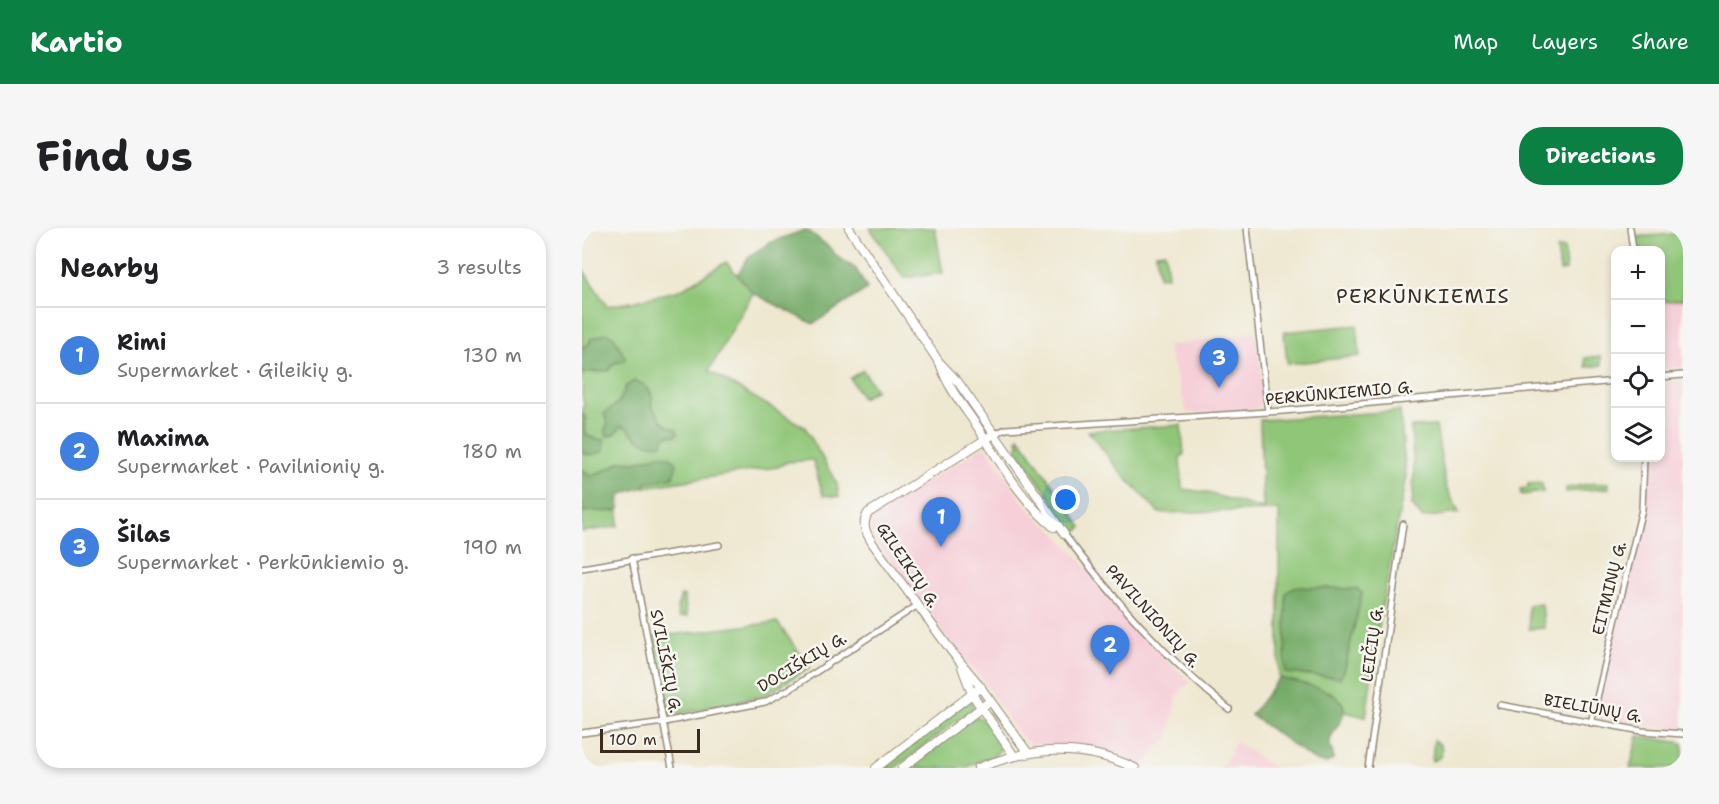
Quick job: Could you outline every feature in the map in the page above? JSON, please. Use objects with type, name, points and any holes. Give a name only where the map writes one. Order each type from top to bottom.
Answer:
[{"type":"street","name":"PAVILNIONIŲ G.","points":[[847,228],[939,362],[951,387],[1033,507],[1064,534]]},
{"type":"street","points":[[1247,228],[1268,412]]},
{"type":"street","points":[[1630,228],[1632,246]]},
{"type":"street","name":"PAVILNIONIŲ G.","points":[[939,362],[958,382],[1064,534],[1139,626],[1187,675],[1228,710]]},
{"type":"street","points":[[1665,377],[1683,375]]},
{"type":"street","name":"PERKŪNKIEMIO G.","points":[[994,434],[1006,429],[1268,412],[1611,381]]},
{"type":"street","name":"GILEIKIŲ G.","points":[[994,434],[868,513],[865,519],[865,530],[960,664],[981,687],[1028,753]]},
{"type":"street","name":"EITMINŲ G.","points":[[1591,723],[1642,509],[1644,462]]},
{"type":"street","name":"LEIČIŲ G.","points":[[1368,768],[1403,524]]},
{"type":"street","points":[[582,568],[718,545]]},
{"type":"street","name":"SVILIŠKIŲ G.","points":[[632,558],[672,768]]},
{"type":"street","name":"DOCIŠKIŲ G.","points":[[582,733],[664,722],[765,702],[793,687],[918,605]]},
{"type":"street","name":"GILEIKIŲ G.","points":[[960,664],[972,694],[1014,756]]},
{"type":"street","points":[[876,768],[981,687]]},
{"type":"street","points":[[902,768],[990,701]]},
{"type":"street","name":"BIELIŪNŲ G.","points":[[1500,705],[1591,723],[1642,731],[1683,734]]},
{"type":"street","points":[[978,768],[1014,756],[1057,750],[1087,753],[1135,768]]},
{"type":"shaded area","points":[[1683,299],[1683,367],[1665,369],[1665,301]]},
{"type":"shaded area","points":[[1256,332],[1263,393],[1260,407],[1253,410],[1187,413],[1167,346]]},
{"type":"shaded area","points":[[1683,382],[1683,728],[1637,725],[1600,719],[1596,715],[1645,518],[1646,462],[1665,462],[1665,384]]},
{"type":"shaded area","points":[[982,447],[989,451],[1023,502],[1050,527],[1089,570],[1164,658],[1191,683],[1182,688],[1177,697],[1168,739],[1156,747],[1145,767],[1111,753],[1085,747],[1031,744],[1026,741],[1017,732],[980,676],[955,650],[870,533],[870,521],[879,511]]},
{"type":"shaded area","points":[[1236,742],[1275,768],[1222,768]]},
{"type":"green space","points":[[870,228],[935,228],[943,273],[904,278]]},
{"type":"green space","points":[[804,230],[810,232],[856,269],[867,289],[813,324],[753,293],[737,275],[748,258],[769,243]]},
{"type":"green space","points":[[1683,233],[1683,299],[1665,301],[1665,246],[1637,246],[1636,237]]},
{"type":"green space","points":[[1564,248],[1566,270],[1560,271],[1557,249]]},
{"type":"green space","points":[[1165,252],[1168,276],[1159,277],[1156,253]]},
{"type":"green space","points":[[726,262],[753,293],[709,371],[805,427],[837,484],[839,497],[823,495],[813,460],[787,462],[778,467],[645,487],[644,483],[660,455],[636,462],[621,461],[590,476],[582,470],[582,452],[589,455],[604,440],[594,439],[585,429],[582,374],[599,372],[625,358],[614,337],[590,343],[582,348],[582,268],[607,306],[680,290]],"holes":[[[626,386],[651,405],[666,426],[676,429],[663,438],[662,444],[642,441],[629,428],[621,426],[605,430]]]},
{"type":"green space","points":[[1357,325],[1360,356],[1287,364],[1284,332]]},
{"type":"green space","points":[[607,333],[614,337],[625,358],[624,361],[614,363],[608,371],[582,374],[582,348],[590,343],[590,339]]},
{"type":"green space","points":[[1601,356],[1602,365],[1586,367],[1585,358]]},
{"type":"green space","points":[[863,370],[876,390],[862,398],[850,378]]},
{"type":"green space","points":[[634,381],[648,389],[652,396],[651,405],[664,422],[676,429],[678,433],[675,436],[669,435],[664,438],[662,444],[642,441],[628,428],[621,426],[615,434],[607,436],[605,430],[608,423],[604,414],[620,401],[626,386]]},
{"type":"green space","points":[[1400,411],[1406,476],[1378,630],[1366,717],[1344,712],[1343,704],[1331,692],[1279,678],[1279,510],[1159,513],[1122,474],[1088,431],[1181,425],[1184,455],[1180,457],[1182,489],[1204,492],[1263,509],[1260,420]],"holes":[[[1294,587],[1357,589],[1362,593],[1344,671],[1340,678]]]},
{"type":"green space","points":[[582,414],[586,419],[585,429],[588,435],[594,439],[604,440],[604,450],[599,453],[582,452]]},
{"type":"green space","points":[[1436,426],[1446,487],[1459,513],[1422,518],[1412,505],[1414,472],[1411,427]]},
{"type":"green space","points":[[1019,437],[1082,527],[1074,533],[1016,448],[1020,444],[1017,440]]},
{"type":"green space","points":[[660,455],[670,457],[677,464],[673,477],[645,483],[645,487],[620,495],[619,510],[582,512],[582,470],[591,476],[621,461],[636,462]]},
{"type":"green space","points":[[1542,483],[1543,492],[1521,495],[1520,489],[1528,488],[1528,484]]},
{"type":"green space","points":[[1608,483],[1609,488],[1566,492],[1566,488]]},
{"type":"green space","points":[[594,510],[607,512],[619,510],[618,526],[582,532],[582,512]]},
{"type":"green space","points":[[1294,587],[1357,589],[1362,593],[1344,671],[1340,678],[1285,673],[1286,593]]},
{"type":"green space","points":[[681,596],[684,596],[687,616],[679,617],[677,607]]},
{"type":"green space","points":[[1542,604],[1544,628],[1529,629],[1528,605]]},
{"type":"green space","points":[[777,622],[810,667],[764,696],[669,716],[653,637]]},
{"type":"green space","points":[[1279,678],[1318,688],[1336,697],[1342,703],[1343,714],[1330,741],[1333,756],[1331,761],[1324,763],[1314,760],[1251,715]]},
{"type":"green space","points":[[969,701],[973,703],[973,708],[895,768],[882,768]]},
{"type":"green space","points":[[990,710],[993,710],[1015,743],[1012,743]]},
{"type":"green space","points":[[977,717],[988,723],[1001,743],[1000,750],[995,755],[965,768],[908,768],[970,720]]},
{"type":"green space","points":[[1638,736],[1683,743],[1683,768],[1630,768]]},
{"type":"green space","points":[[1434,740],[1442,750],[1439,758],[1432,761]]},
{"type":"place","name":"Šilas","points":[[1219,388]]},
{"type":"place","name":"Rimi","points":[[941,547]]},
{"type":"place","name":"Maxima","points":[[1110,675]]},
{"type":"district","name":"PERKŪNKIEMIS","points":[[1423,296]]}]
